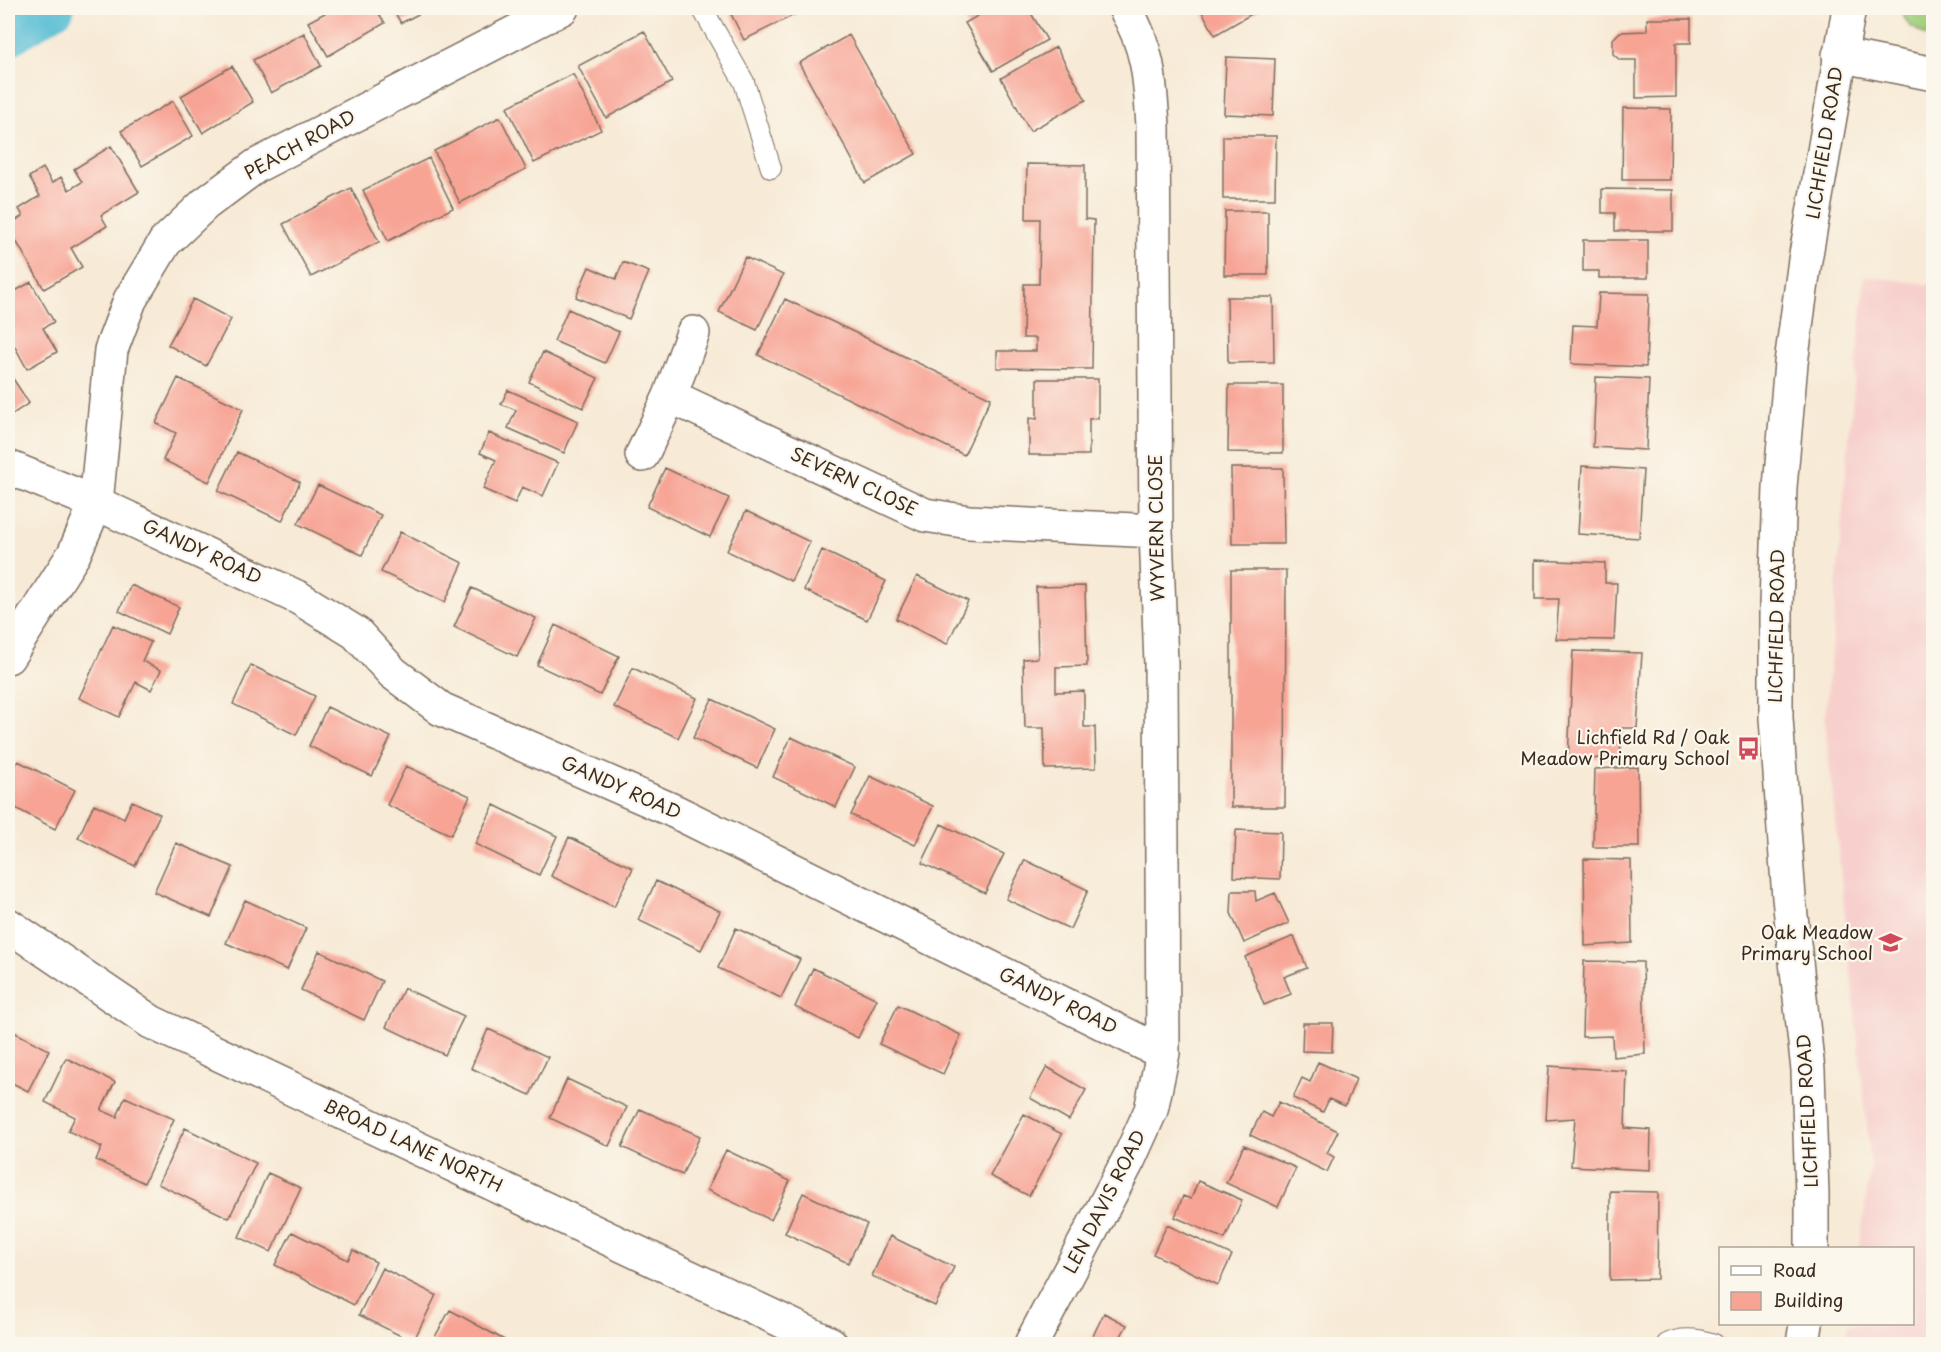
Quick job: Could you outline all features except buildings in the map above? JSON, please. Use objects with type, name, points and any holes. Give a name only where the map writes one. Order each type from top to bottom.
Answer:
[{"type":"street","name":"PEACH ROAD","points":[[8,657],[74,554],[96,503],[111,350],[130,300],[165,242],[205,204],[256,166],[562,8]]},
{"type":"street","name":"WYVERN CLOSE","points":[[1125,8],[1137,29],[1150,72],[1153,126],[1156,531],[1161,676],[1163,1053]]},
{"type":"street","name":"LICHFIELD ROAD","points":[[1812,1247],[1808,1070],[1789,898],[1776,718],[1776,605],[1780,487],[1791,363],[1805,260],[1849,8]]},
{"type":"street","points":[[1839,55],[1934,74]]},
{"type":"street","points":[[642,454],[670,396],[693,333]]},
{"type":"street","name":"SEVERN CLOSE","points":[[670,396],[925,515],[969,522],[1156,531]]},
{"type":"street","name":"GANDY ROAD","points":[[8,467],[96,503],[299,598],[356,633],[393,673],[441,709],[674,811],[1163,1053]]},
{"type":"street","name":"BROAD LANE NORTH","points":[[8,925],[151,1022],[831,1344]]},
{"type":"street","name":"LEN DAVIS ROAD","points":[[1031,1344],[1129,1159],[1151,1110],[1163,1053]]},
{"type":"street","points":[[1803,1344],[1806,1325]]},
{"type":"lane","points":[[702,8],[744,82],[771,168]]},
{"type":"lane","points":[[1666,1344],[1675,1340],[1701,1340],[1713,1344]]},
{"type":"shaded area","name":"Oak Meadow Primary School","points":[[1865,276],[1933,285],[1933,1344],[1845,1344],[1848,1325],[1914,1325],[1914,1247],[1859,1247],[1871,1165],[1825,722]]},
{"type":"green space","points":[[1899,8],[1933,8],[1933,40],[1909,25]]},
{"type":"waterway","points":[[8,37],[55,8]]},
{"type":"place","name":"Lichfield Rd / Oak Meadow Primary School","points":[[1748,748]]},
{"type":"place","name":"Oak Meadow Primary School","points":[[1891,943]]}]
